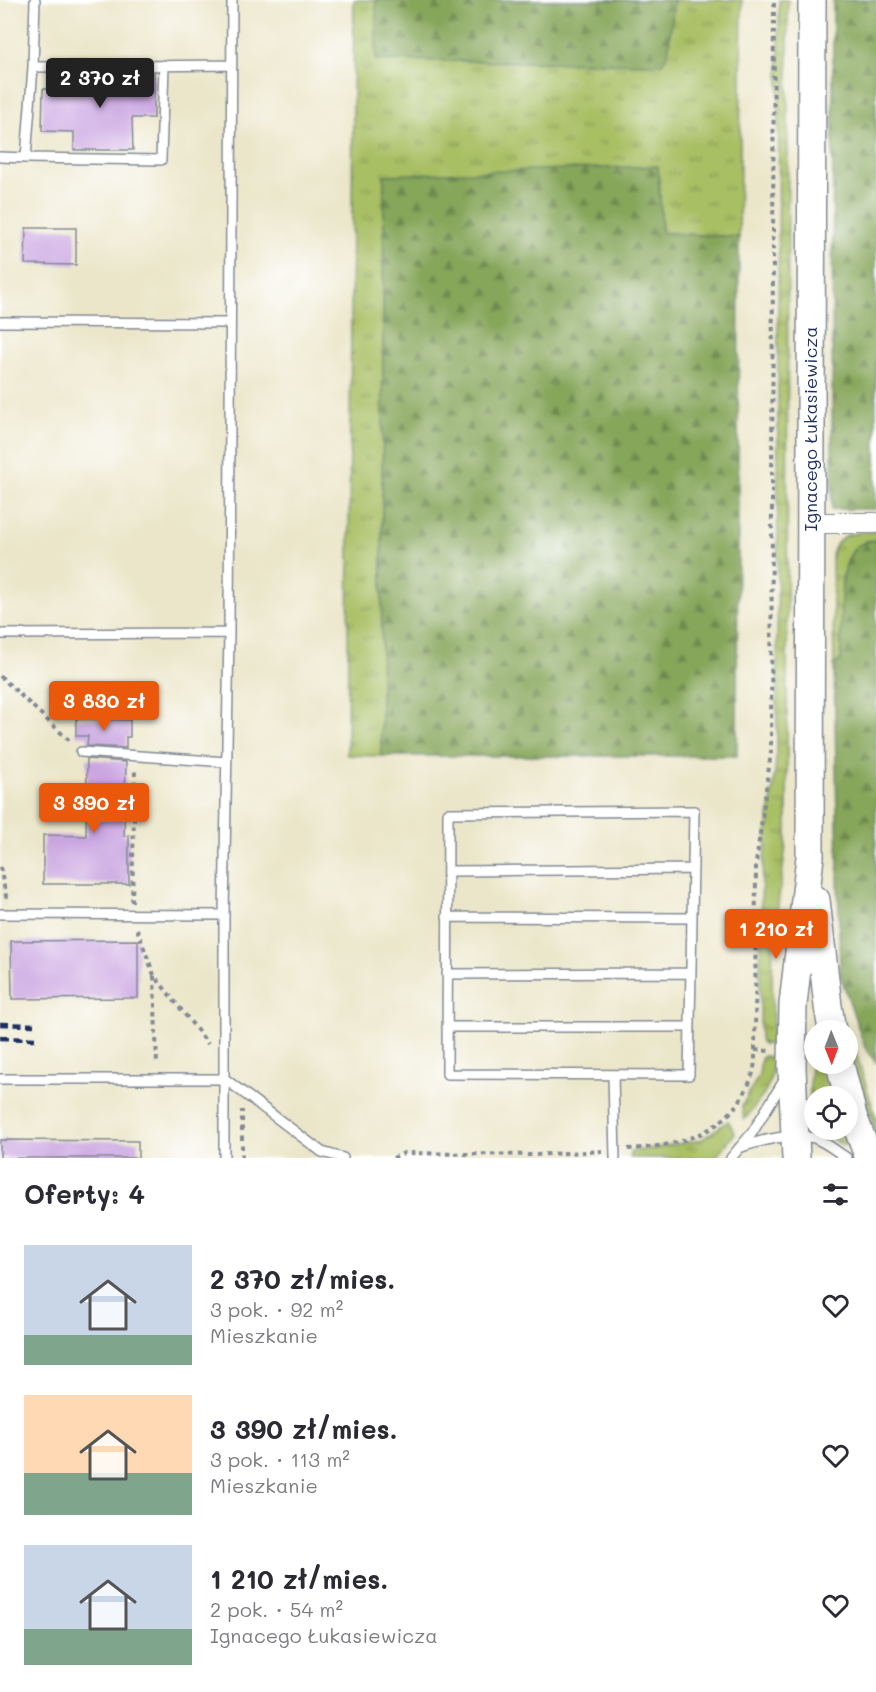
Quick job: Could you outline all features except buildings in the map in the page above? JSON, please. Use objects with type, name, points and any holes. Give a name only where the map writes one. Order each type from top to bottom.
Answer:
[{"type":"main road","name":"Ignacego Łukasiewicza","points":[[796,1147],[792,1068],[793,1004],[810,857],[812,0]]},
{"type":"main road","name":"Ignacego Łukasiewicza","points":[[810,857],[830,1020]]},
{"type":"main road","points":[[843,1074],[869,1158]]},
{"type":"street","points":[[811,523],[876,523]]},
{"type":"lane","points":[[26,158],[33,67],[35,0]]},
{"type":"lane","points":[[224,1158],[232,0]]},
{"type":"lane","points":[[0,157],[161,160],[164,65]]},
{"type":"lane","points":[[33,67],[231,65]]},
{"type":"lane","points":[[0,322],[230,323]]},
{"type":"lane","points":[[0,634],[229,633]]},
{"type":"lane","points":[[81,752],[227,762]]},
{"type":"lane","points":[[694,811],[693,869],[689,1075],[447,1074],[448,813],[694,811]]},
{"type":"lane","points":[[448,871],[693,869]]},
{"type":"lane","points":[[4,914],[225,915]]},
{"type":"lane","points":[[447,917],[692,918]]},
{"type":"lane","points":[[447,974],[691,973]]},
{"type":"lane","points":[[447,1027],[690,1027]]},
{"type":"lane","points":[[731,1158],[752,1133],[792,1068]]},
{"type":"lane","points":[[613,1075],[616,1154]]},
{"type":"lane","points":[[0,1079],[225,1079],[322,1152],[343,1158]]},
{"type":"lane","points":[[739,1148],[757,1141],[796,1147],[816,1138],[847,1158]]},
{"type":"path","points":[[393,1158],[404,1153],[616,1154],[678,1141],[700,1135],[714,1127],[730,1113],[744,1095],[754,1071],[756,863],[771,752],[774,0]]},
{"type":"path","points":[[0,676],[81,752]]},
{"type":"path","points":[[135,755],[132,914],[154,975],[157,1070]]},
{"type":"path","points":[[0,867],[4,914]]},
{"type":"path","points":[[154,975],[225,1065]]},
{"type":"path","points":[[242,1092],[242,1158]]},
{"type":"green space","points":[[354,0],[742,0],[739,237],[662,233],[658,167],[384,176],[381,756],[347,755]]},
{"type":"green space","points":[[376,0],[674,0],[668,54],[661,64],[376,60]]},
{"type":"green space","points":[[779,0],[788,0],[787,833],[773,947],[773,1044],[764,1044],[760,1037],[761,900],[763,864],[777,749]]},
{"type":"green space","points":[[833,0],[876,0],[876,509],[832,509]]},
{"type":"green space","points":[[658,166],[662,233],[739,237],[737,756],[381,756],[384,175]]},
{"type":"green space","points":[[876,531],[876,540],[865,541],[842,577],[841,660],[834,665],[832,554],[835,546],[843,537]]},
{"type":"green space","points":[[876,540],[876,1063],[865,1048],[858,1020],[856,1020],[840,974],[834,665],[841,660],[842,589],[847,563],[852,552],[866,542]]},
{"type":"green space","points":[[763,1056],[773,1057],[769,1084],[744,1120],[742,1106],[759,1075]]},
{"type":"green space","points":[[858,1060],[876,1118],[876,1135],[856,1074]]},
{"type":"green space","points":[[810,1074],[830,1074],[832,1086],[810,1086]]},
{"type":"green space","points":[[728,1121],[735,1133],[715,1158],[630,1158],[630,1152],[701,1140]]},
{"type":"green space","points":[[834,1140],[850,1140],[849,1144],[843,1145]]},
{"type":"railway","points":[[0,1024],[34,1025]]},
{"type":"railway","points":[[0,1038],[35,1039]]}]
